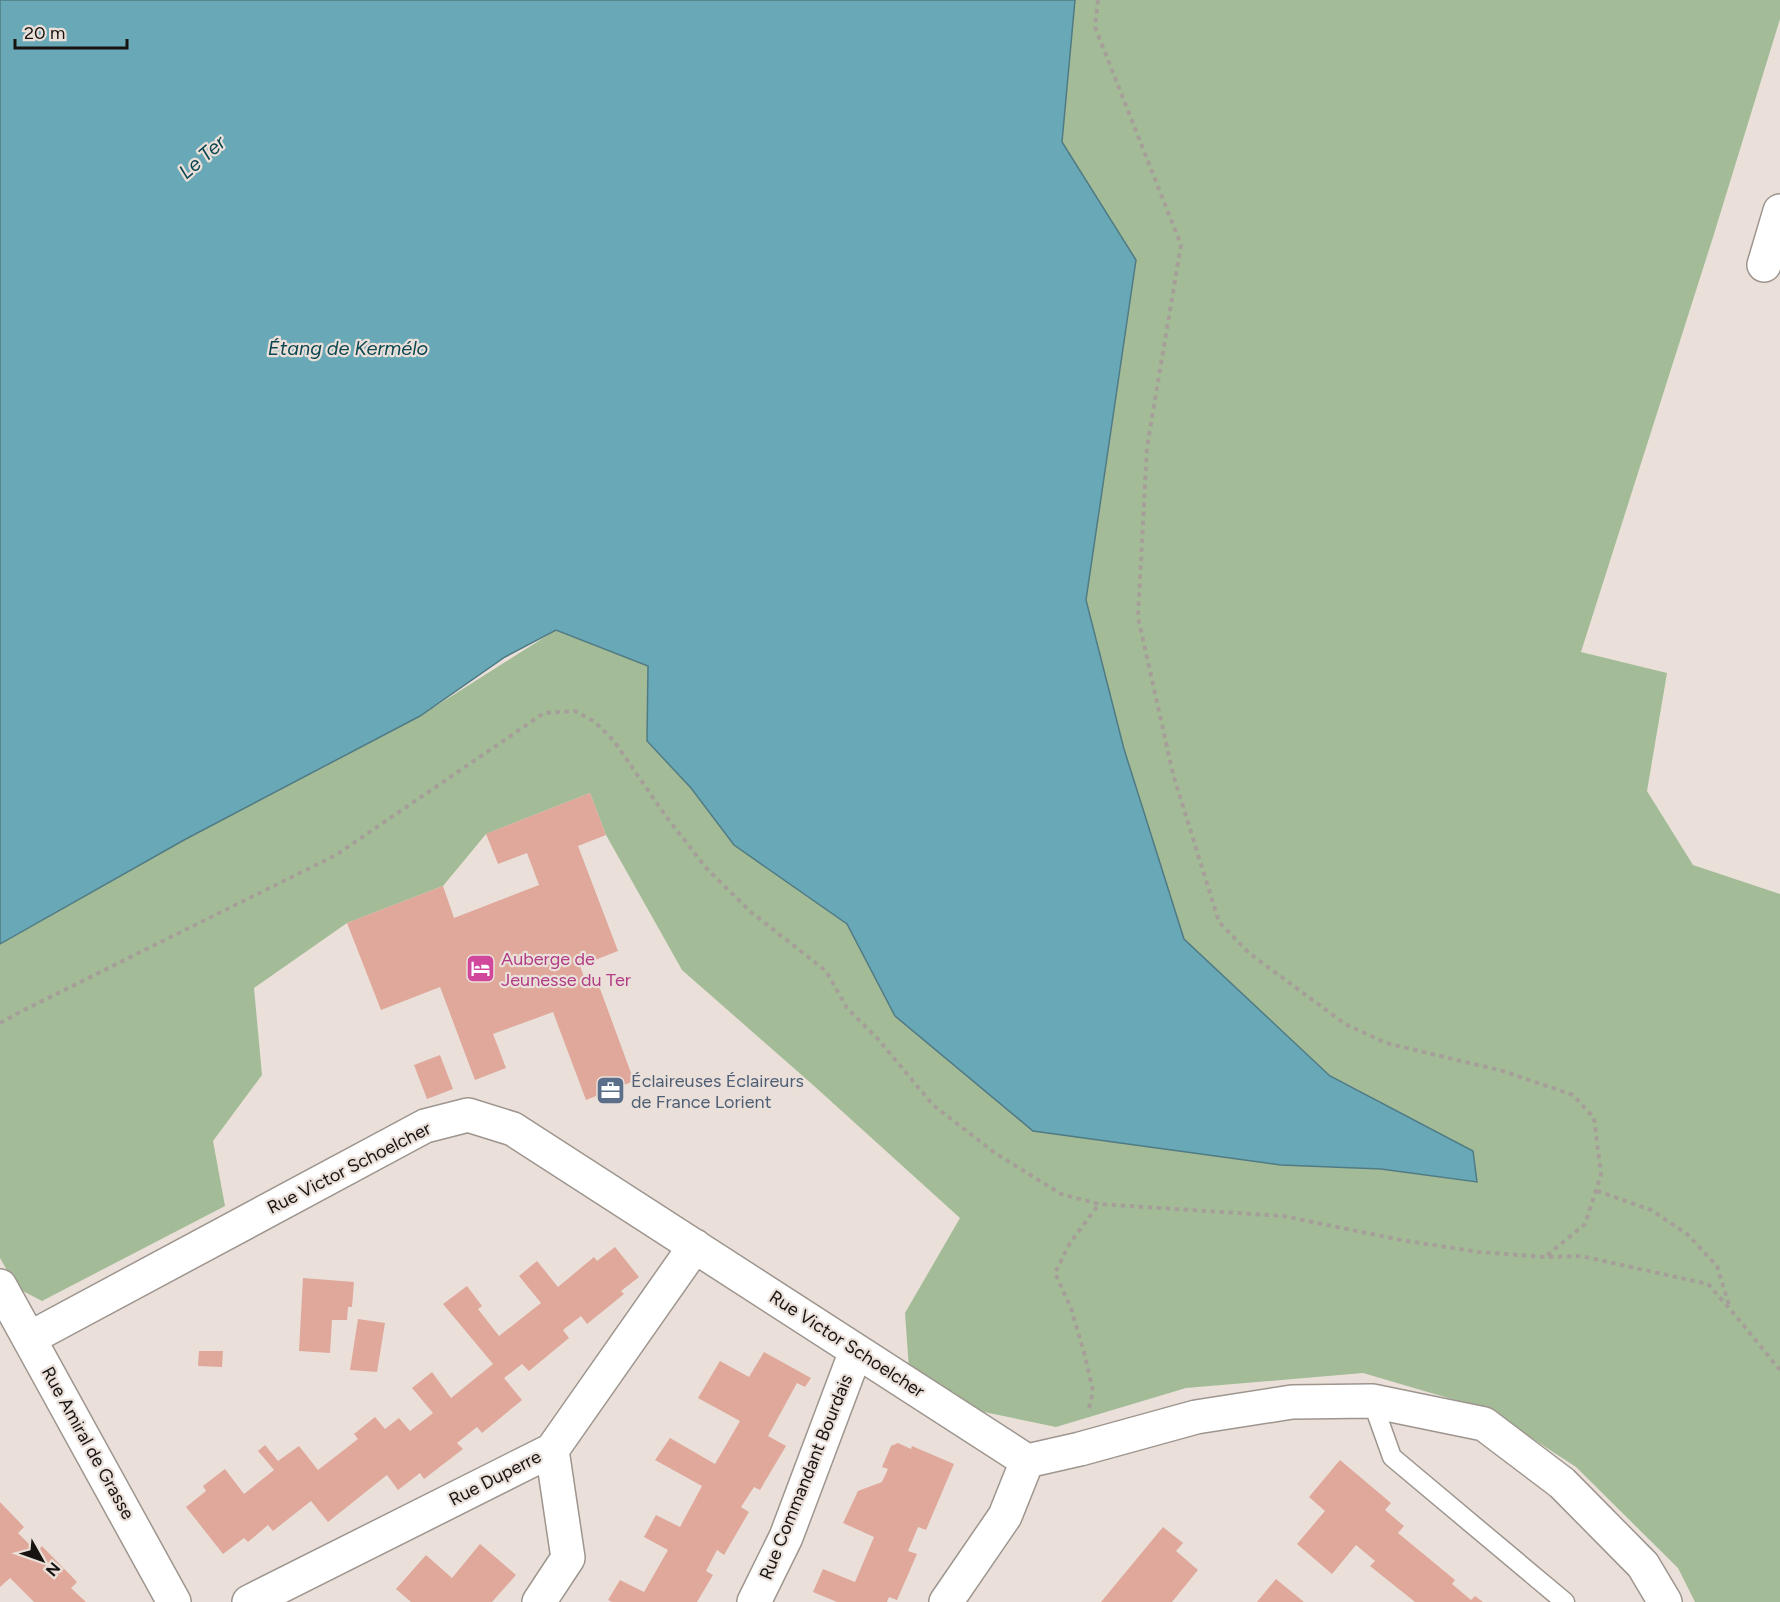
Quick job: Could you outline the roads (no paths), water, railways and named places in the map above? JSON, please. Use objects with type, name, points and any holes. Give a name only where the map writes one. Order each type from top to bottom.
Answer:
[{"type":"street","points":[[1764,265],[1780,211]]},
{"type":"street","name":"Rue Victor Schoelcher","points":[[30,1338],[425,1126],[468,1115],[513,1129],[1027,1461]]},
{"type":"street","name":"Rue Duperre","points":[[249,1602],[552,1449],[695,1246]]},
{"type":"street","name":"Rue Amiral de Grasse","points":[[0,1286],[174,1602]]},
{"type":"street","name":"Rue Commandant Bourdais","points":[[754,1602],[786,1537],[856,1351]]},
{"type":"street","points":[[946,1602],[1005,1516],[1027,1461],[1196,1417],[1292,1402],[1372,1401],[1484,1424],[1562,1483],[1643,1565],[1665,1602]]},
{"type":"street","points":[[538,1602],[568,1558],[552,1449]]},
{"type":"lane","points":[[1372,1401],[1392,1457],[1564,1602]]},
{"type":"water","name":"Étang de Kermélo","points":[[0,0],[1075,0],[1062,142],[1136,260],[1086,600],[1124,749],[1184,939],[1330,1076],[1473,1151],[1477,1182],[1381,1169],[1281,1165],[1033,1131],[895,1016],[847,924],[734,845],[691,788],[647,741],[648,666],[556,630],[505,657],[420,716],[184,840],[0,944]]},
{"type":"place","name":"Auberge de Jeunesse du Ter","points":[[480,969]]},
{"type":"place","name":"Éclaireuses Éclaireurs de France Lorient","points":[[610,1091]]},
{"type":"water label","name":"Le Ter","points":[[202,157]]}]
